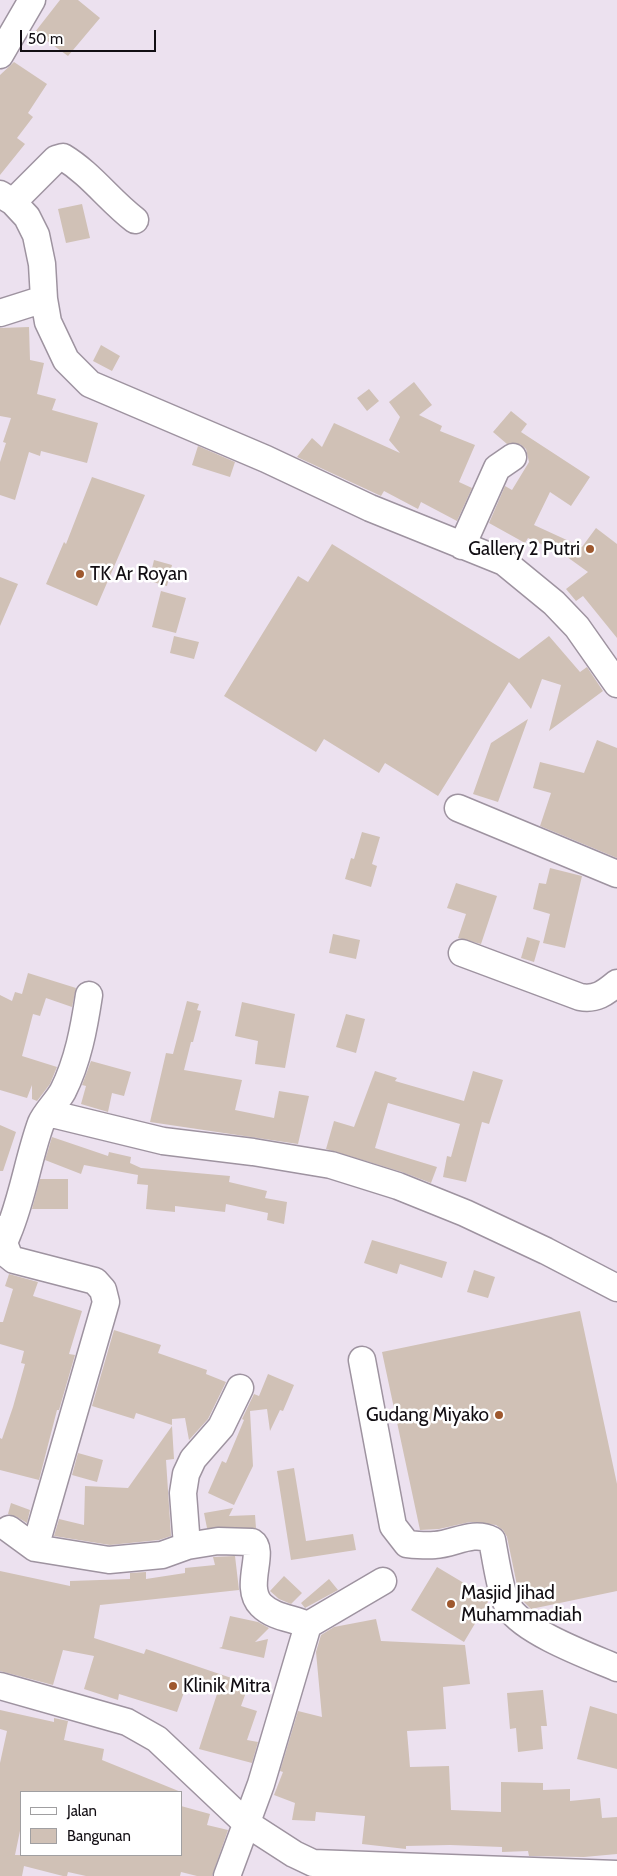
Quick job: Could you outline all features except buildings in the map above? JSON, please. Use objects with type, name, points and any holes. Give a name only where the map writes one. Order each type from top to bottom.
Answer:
[{"type":"street","points":[[0,55],[32,0]]},
{"type":"street","points":[[135,220],[120,208],[91,177],[62,158],[56,159],[6,198],[27,217],[36,235],[42,264],[44,300],[48,322],[56,341],[66,360],[90,384],[462,546],[504,562],[554,603],[577,627],[617,684]]},
{"type":"street","points":[[0,313],[44,300]]},
{"type":"street","points":[[462,546],[497,468],[513,456]]},
{"type":"street","points":[[458,808],[617,874]]},
{"type":"street","points":[[462,953],[590,999],[603,994],[617,983]]},
{"type":"street","points":[[36,1548],[68,1429],[106,1302],[103,1290],[95,1280],[14,1260],[9,1256],[4,1243],[4,1231],[16,1215],[42,1120],[64,1090],[78,1050],[89,995]]},
{"type":"street","points":[[48,1113],[163,1141],[253,1152],[331,1165],[398,1186],[465,1213],[546,1251],[617,1288]]},
{"type":"street","points":[[362,1360],[393,1526],[400,1537],[407,1544],[436,1545],[470,1537],[484,1536],[492,1540],[508,1606],[517,1618],[551,1638],[617,1668]]},
{"type":"street","points":[[187,1546],[183,1493],[186,1474],[193,1459],[221,1427],[240,1388]]},
{"type":"street","points":[[9,1529],[36,1548],[109,1560],[162,1555],[187,1546],[218,1541],[255,1544],[258,1555],[253,1585],[255,1596],[262,1606],[308,1626]]},
{"type":"street","points":[[227,1876],[261,1784],[308,1626],[383,1582]]},
{"type":"street","points":[[0,1686],[127,1722],[157,1739],[246,1823],[294,1854],[313,1863],[617,1874]]},
{"type":"place","name":"Gallery 2 Putri","points":[[590,549]]},
{"type":"place","name":"TK Ar Royan","points":[[80,574]]},
{"type":"place","name":"Gudang Miyako","points":[[499,1415]]},
{"type":"place","name":"Masjid Jihad Muhammadiah","points":[[451,1604]]},
{"type":"place","name":"Klinik Mitra","points":[[173,1686]]}]
